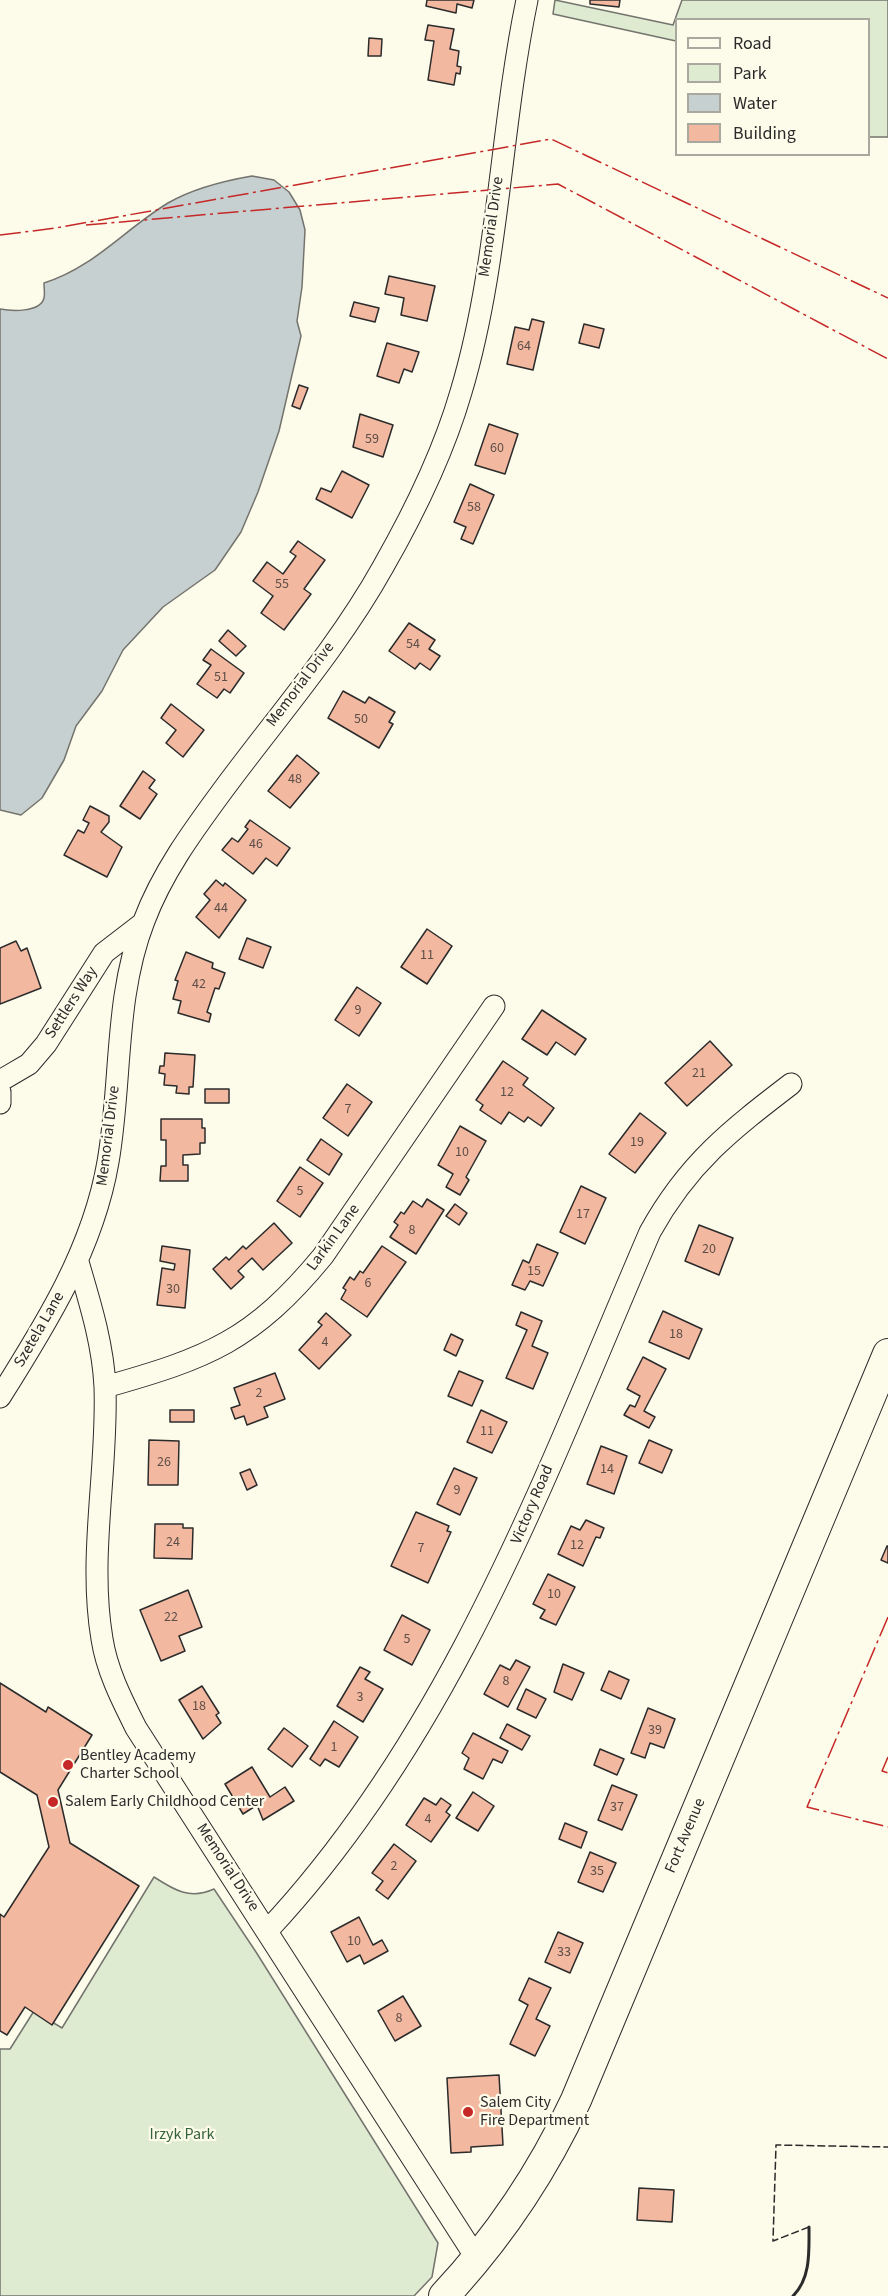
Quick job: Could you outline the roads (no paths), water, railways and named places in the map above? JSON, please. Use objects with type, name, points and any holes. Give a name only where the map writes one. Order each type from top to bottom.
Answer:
[{"type":"street","name":"Memorial Drive","points":[[477,2259],[268,1930],[136,1728],[114,1684],[102,1640],[98,1592],[105,1387],[94,1318],[78,1262],[101,1198],[108,1160],[130,962],[142,923],[159,885],[180,850],[319,662],[381,572],[425,487],[458,401],[474,341],[493,231],[509,100],[527,0]]},
{"type":"street","name":"Settlers Way","points":[[0,1081],[29,1064],[46,1044],[105,953],[142,923]]},
{"type":"street","name":"Larkin Lane","points":[[105,1387],[199,1358],[231,1342],[264,1319],[294,1291],[323,1256],[494,1005]]},
{"type":"street","name":"Victory Road","points":[[268,1930],[321,1871],[361,1817],[400,1759],[471,1636],[505,1569],[650,1232],[667,1202],[706,1153],[730,1131],[791,1084]]},
{"type":"street","points":[[0,1092],[0,1103]]},
{"type":"street","name":"Szetela Lane","points":[[0,1397],[78,1262]]},
{"type":"street","name":"Fort Avenue","points":[[446,2296],[521,2201],[576,2100],[888,1354]]},
{"type":"water","points":[[252,176],[274,180],[289,192],[300,210],[305,230],[302,287],[297,321],[301,336],[279,431],[258,492],[241,532],[215,570],[163,607],[123,650],[102,691],[76,726],[64,760],[42,798],[21,815],[0,810],[0,309],[25,310],[37,306],[44,298],[44,283],[78,268],[168,203],[209,186]]},
{"type":"place","name":"Bentley Academy Charter School","points":[[68,1765]]},
{"type":"place","name":"Salem Early Childhood Center","points":[[53,1802]]},
{"type":"place","name":"Salem City Fire Department","points":[[468,2112]]},
{"type":"park label","name":"Irzyk Park","points":[[182,2135]]}]
